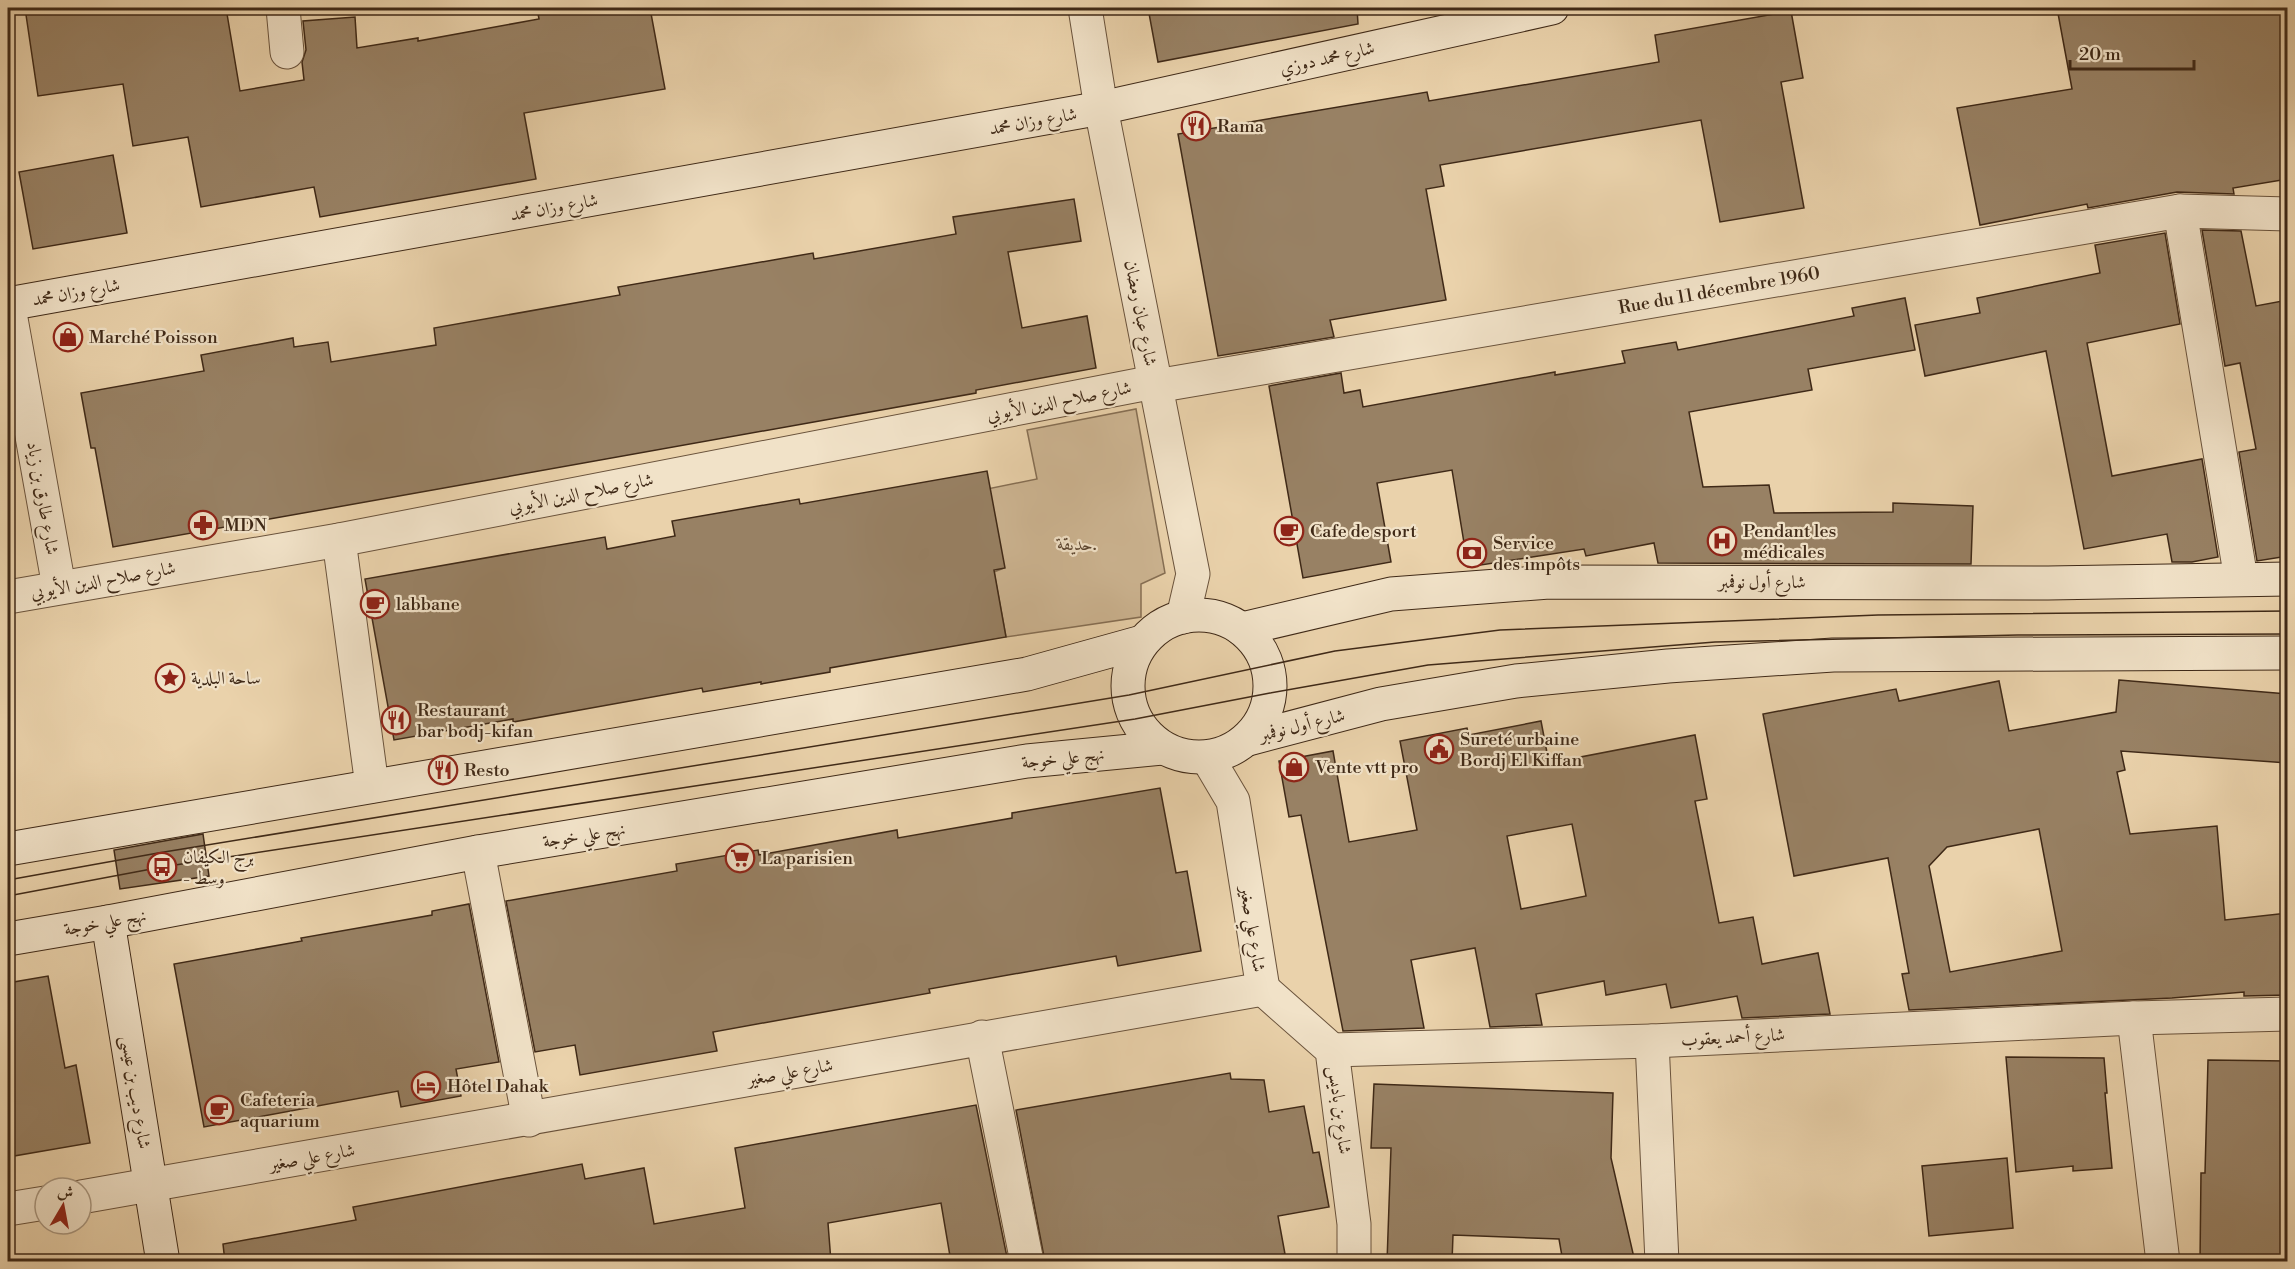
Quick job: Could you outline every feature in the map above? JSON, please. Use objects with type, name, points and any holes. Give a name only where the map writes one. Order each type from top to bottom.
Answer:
[{"type":"street","points":[[283,8],[287,52]]},
{"type":"street","name":"شارع عبان رمضان","points":[[1085,8],[1101,108],[1193,574],[1183,617]]},
{"type":"street","name":"شارع محمد دوزي","points":[[1101,108],[1552,8]]},
{"type":"street","name":"شارع وزان محمد","points":[[8,304],[1101,108]]},
{"type":"street","points":[[2180,212],[2241,579]]},
{"type":"street","name":"Rue du 11 décembre 1960","points":[[1155,384],[2180,212],[2286,214]]},
{"type":"street","name":"شارع طارق بن زياد","points":[[8,304],[59,587]]},
{"type":"street","name":"شارع صلاح الدين الأيوبي","points":[[8,597],[339,540],[1155,384]]},
{"type":"street","points":[[339,540],[372,786]]},
{"type":"street","name":"شارع أول نوفمبر","points":[[1242,629],[1391,594],[1548,582],[2048,584],[2288,579]]},
{"type":"street","points":[[1204,615],[1224,619],[1242,629],[1263,652],[1270,676],[1270,700],[1248,739],[1229,751],[1207,757],[1184,757],[1162,748],[1146,735],[1135,719],[1127,686],[1131,663],[1142,642],[1161,626],[1183,617],[1204,615]]},
{"type":"street","points":[[8,849],[1027,674],[1142,642]]},
{"type":"street","name":"شارع أول نوفمبر","points":[[1248,739],[1381,704],[1516,681],[1668,666],[1833,655],[2288,653]]},
{"type":"street","name":"نهج علي خوجة","points":[[8,939],[478,852],[1027,761],[1162,748]]},
{"type":"street","name":"شارع علي صغير","points":[[93,1195],[1263,989],[1233,801],[1207,757]]},
{"type":"street","points":[[478,852],[529,1120]]},
{"type":"street","name":"شارع ديب بن عيسى","points":[[108,922],[162,1262]]},
{"type":"street","name":"شارع بن باديس","points":[[1263,989],[1332,1050],[1354,1224],[1354,1262]]},
{"type":"street","name":"شارع أحمد يعقوب","points":[[1332,1050],[1652,1041],[2134,1018],[2288,1014]]},
{"type":"street","points":[[2134,1018],[2163,1262]]},
{"type":"street","points":[[982,1037],[1027,1262]]},
{"type":"street","points":[[1652,1041],[1662,1262]]},
{"type":"street","points":[[8,1209],[33,1205]]},
{"type":"green space","name":"حديقة.","points":[[1136,409],[1165,573],[1141,584],[1141,617],[1006,637],[994,572],[1004,568],[987,489],[1037,479],[1027,430]]},
{"type":"building","points":[[25,8],[226,8],[240,91],[304,80],[302,62],[306,50],[303,21],[355,17],[357,48],[418,38],[418,41],[539,19],[537,8],[650,8],[665,89],[524,113],[536,179],[320,217],[314,187],[201,207],[188,137],[133,146],[123,84],[38,96]]},
{"type":"building","points":[[1148,8],[1357,8],[1358,24],[1158,62]]},
{"type":"building","points":[[2057,8],[2284,8],[2288,25],[2288,179],[2233,188],[2234,194],[2177,192],[2088,208],[2087,204],[1980,225],[1957,108],[2072,89]]},
{"type":"building","points":[[1791,11],[1803,78],[1781,82],[1804,208],[1720,222],[1701,120],[1440,165],[1444,186],[1426,189],[1446,300],[1330,320],[1334,337],[1218,356],[1178,134],[1427,92],[1429,101],[1659,62],[1655,35]]},
{"type":"building","points":[[113,155],[127,233],[33,249],[19,172]]},
{"type":"building","points":[[1074,199],[1081,241],[1008,252],[1022,328],[1087,316],[1096,368],[976,390],[976,393],[113,547],[95,448],[91,448],[81,393],[204,371],[201,355],[293,338],[294,347],[328,342],[331,362],[436,345],[434,328],[620,295],[618,287],[813,253],[814,259],[956,234],[953,217]]},
{"type":"building","points":[[2202,230],[2241,231],[2256,306],[2288,300],[2288,556],[2257,561],[2239,452],[2256,449],[2240,363],[2225,366]]},
{"type":"building","points":[[2165,233],[2180,324],[2087,343],[2112,476],[2202,459],[2218,557],[2192,562],[2172,562],[2167,534],[2084,549],[2046,351],[1925,376],[1915,325],[1980,313],[1977,298],[2100,273],[2095,245]]},
{"type":"building","points":[[1905,298],[1915,350],[1808,369],[1812,390],[1689,412],[1703,487],[1769,485],[1774,513],[1893,512],[1893,503],[1973,506],[1971,564],[1658,563],[1654,543],[1586,556],[1584,549],[1468,567],[1452,470],[1377,483],[1391,562],[1303,578],[1269,386],[1341,373],[1344,393],[1360,390],[1363,407],[1555,372],[1555,375],[1625,363],[1622,351],[1676,342],[1678,350],[1854,316],[1852,308]]},
{"type":"building","points":[[987,471],[1005,568],[994,570],[1006,637],[830,668],[830,672],[761,684],[761,682],[703,692],[702,688],[513,722],[513,719],[394,740],[365,579],[605,537],[607,549],[675,536],[672,521],[799,499],[800,504]]},
{"type":"building","points":[[2119,680],[2288,694],[2288,763],[2121,751],[2125,770],[2117,772],[2130,834],[2217,826],[2225,920],[2288,913],[2288,995],[2244,996],[2244,992],[2172,998],[1909,1010],[1902,974],[1909,973],[1888,858],[1794,876],[1763,714],[1896,689],[1899,701],[1999,681],[2009,731],[2116,712]],"holes":[[[2039,829],[2062,951],[1950,972],[1929,866],[1947,847]]]},
{"type":"building","points":[[1541,721],[1549,763],[1695,735],[1707,799],[1695,801],[1719,923],[1753,917],[1762,964],[1818,953],[1830,1014],[1742,1018],[1737,996],[1671,1008],[1666,984],[1606,995],[1604,981],[1536,994],[1542,1025],[1490,1027],[1475,948],[1411,960],[1424,1028],[1343,1031],[1301,815],[1289,817],[1279,761],[1333,751],[1349,842],[1417,830],[1400,741],[1467,728],[1469,735]],"holes":[[[1572,824],[1586,896],[1521,909],[1507,836]]]},
{"type":"building","points":[[1160,788],[1176,873],[1187,871],[1201,951],[1118,966],[1116,956],[929,989],[930,993],[713,1032],[717,1051],[580,1075],[575,1045],[535,1052],[506,901],[677,871],[676,864],[758,850],[759,855],[897,830],[898,838],[1012,818],[1012,813]]},
{"type":"building","points":[[203,834],[209,876],[120,889],[114,850]]},
{"type":"building","points":[[469,904],[499,1062],[456,1069],[461,1096],[401,1107],[398,1091],[204,1127],[174,964],[302,941],[301,938],[432,915],[432,911]]},
{"type":"building","points":[[48,976],[65,1068],[76,1065],[90,1143],[8,1157],[8,983]]},
{"type":"building","points":[[2006,1057],[2104,1058],[2112,1168],[2073,1171],[2073,1166],[2016,1172]]},
{"type":"building","points":[[2208,1060],[2288,1061],[2288,1262],[2200,1262],[2201,1173],[2205,1173]]},
{"type":"building","points":[[1230,1073],[1231,1079],[1264,1080],[1269,1112],[1304,1106],[1313,1153],[1319,1152],[1329,1207],[1278,1216],[1285,1254],[1241,1262],[1045,1262],[1016,1110]]},
{"type":"building","points":[[1374,1084],[1613,1093],[1611,1158],[1635,1262],[1563,1262],[1559,1239],[1453,1235],[1452,1262],[1387,1262],[1391,1148],[1371,1148]]},
{"type":"building","points":[[976,1105],[1008,1262],[951,1262],[941,1203],[828,1223],[831,1262],[225,1262],[223,1244],[356,1220],[353,1207],[582,1164],[585,1179],[644,1168],[654,1224],[745,1208],[735,1148]]},
{"type":"building","points":[[2007,1158],[2013,1228],[1929,1236],[1922,1166]]},
{"type":"tram line","points":[[8,880],[158,853],[1129,695],[1335,651],[1500,630],[1878,615],[2288,611]]},
{"type":"tram line","points":[[8,896],[162,867],[1135,719],[1428,665],[1715,642],[2018,635],[2288,634]]},
{"type":"place","name":"Rama","points":[[1196,126]]},
{"type":"place","name":"Marché Poisson","points":[[68,337]]},
{"type":"place","name":"MDN","points":[[203,525]]},
{"type":"place","name":"Cafe de sport","points":[[1289,531]]},
{"type":"place","name":"Pendant les médicales","points":[[1722,541]]},
{"type":"place","name":"Service des impôts","points":[[1472,553]]},
{"type":"place","name":"labbane","points":[[375,604]]},
{"type":"place","name":"ساحة البلدية","points":[[170,678]]},
{"type":"place","name":"Restaurant bar bodj-kifan","points":[[396,720]]},
{"type":"place","name":"Sureté urbaine Bordj El Kiffan","points":[[1439,749]]},
{"type":"place","name":"Vente vtt pro","points":[[1294,767]]},
{"type":"place","name":"Resto","points":[[443,770]]},
{"type":"place","name":"La parisien","points":[[740,858]]},
{"type":"place","name":"برج الكيفان - وسط","points":[[162,867]]},
{"type":"place","name":"Hôtel Dahak","points":[[426,1086]]},
{"type":"place","name":"Cafeteria aquarium","points":[[219,1110]]}]
